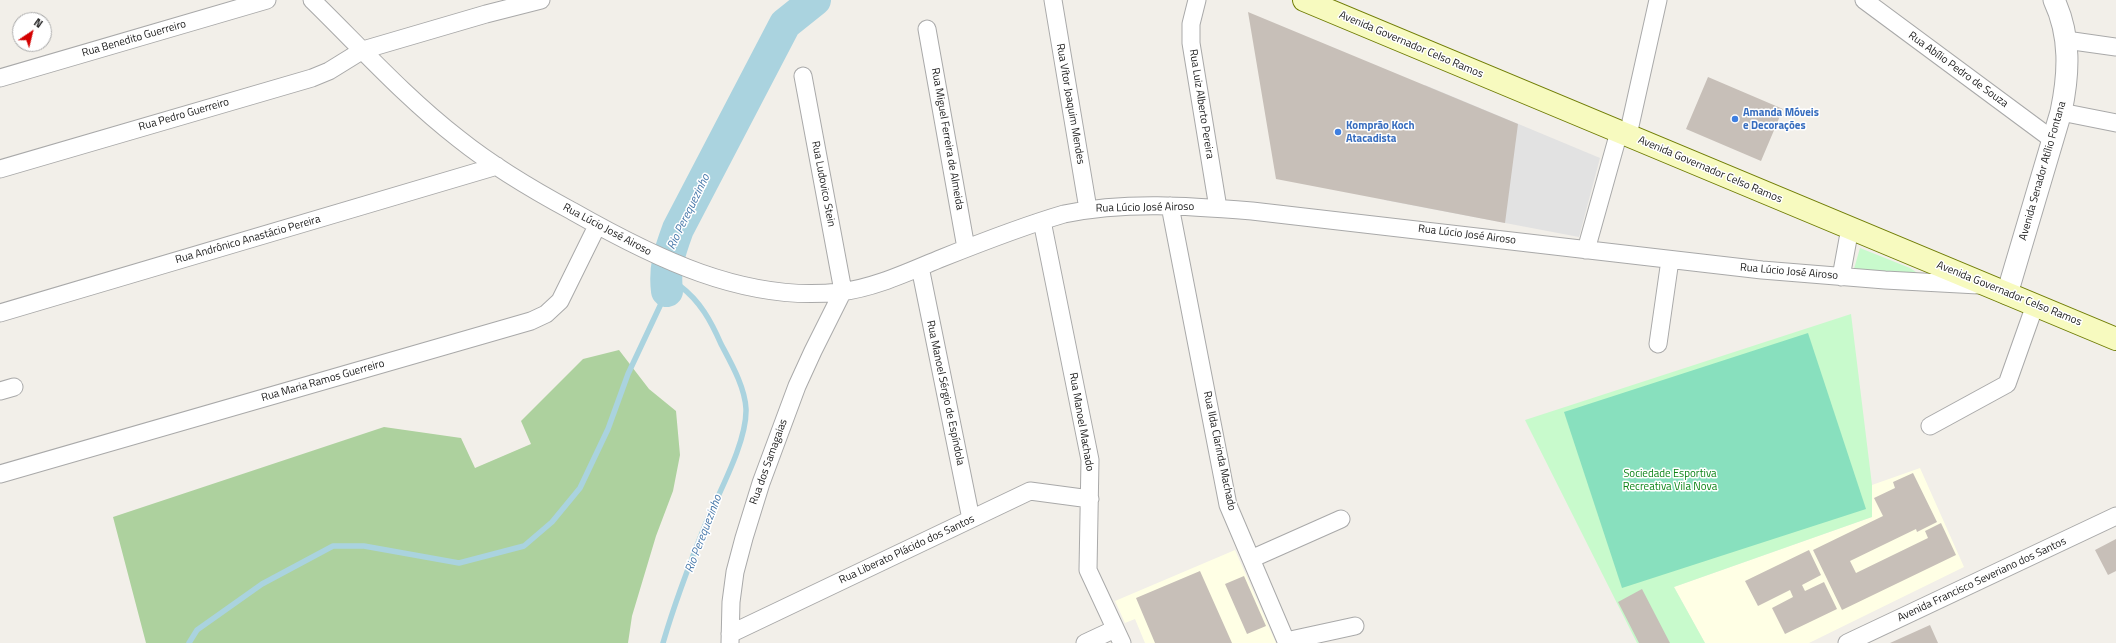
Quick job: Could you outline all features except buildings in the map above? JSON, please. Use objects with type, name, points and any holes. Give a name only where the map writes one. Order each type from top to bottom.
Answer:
[{"type":"main road","name":"Avenida Governador Celso Ramos","points":[[1304,0],[1985,285],[2116,338]]},
{"type":"street","name":"Rua Benedito Guerreiro","points":[[0,78],[267,0]]},
{"type":"street","name":"Rua Lúcio José Airoso","points":[[312,0],[434,118],[497,166],[597,226],[654,255],[681,267],[768,290],[816,294],[843,292],[920,267],[1042,220],[1088,209],[1170,206],[1218,208],[1670,260],[1841,277],[1936,284],[1985,285]]},
{"type":"street","name":"Rua Pedro Guerreiro","points":[[0,169],[312,78],[329,71],[363,50],[486,14],[541,0]]},
{"type":"street","name":"Rua Vítor Joaquim Mendes","points":[[1053,0],[1088,209]]},
{"type":"street","name":"Rua Luiz Alberto Pereira","points":[[1197,0],[1191,24],[1191,44],[1218,208]]},
{"type":"street","points":[[1586,250],[1623,133],[1658,0]]},
{"type":"street","name":"Rua Abílio Pedro de Souza","points":[[1864,0],[2052,140]]},
{"type":"street","name":"Avenida Senador Atílio Fontana","points":[[2007,294],[2061,112],[2068,72],[2066,40],[2063,23],[2054,0]]},
{"type":"street","name":"Rua Miguel Ferreira de Almeida","points":[[927,29],[966,248]]},
{"type":"street","points":[[2066,40],[2116,47]]},
{"type":"street","name":"Rua Ludovico Stein","points":[[803,76],[843,292]]},
{"type":"street","points":[[2061,112],[2116,123]]},
{"type":"street","name":"Rua Andrônico Anastácio Pereira","points":[[0,313],[497,166]]},
{"type":"street","name":"Rua Ilda Clarinda Machado","points":[[1170,206],[1227,499],[1234,520],[1286,641],[1355,626]]},
{"type":"street","name":"Rua Manoel Machado","points":[[1042,220],[1090,460],[1088,570],[1119,636]]},
{"type":"street","name":"Rua Maria Ramos Guerreiro","points":[[0,474],[531,321],[546,314],[560,301],[569,286],[597,226]]},
{"type":"street","points":[[1841,277],[1850,228]]},
{"type":"street","points":[[1658,344],[1670,260]]},
{"type":"street","name":"Rua Manoel Sérgio de Espíndola","points":[[920,267],[971,519]]},
{"type":"street","name":"Rua dos Samagaias","points":[[730,639],[731,602],[735,572],[761,483],[797,386],[812,351],[843,292]]},
{"type":"street","points":[[1930,426],[2007,384],[2035,305]]},
{"type":"street","name":"Rua Liberato Plácido dos Santos","points":[[730,639],[1030,491],[1090,499]]},
{"type":"street","name":"Avenida Francisco Severiano dos Santos","points":[[1847,643],[2116,516]]},
{"type":"street","points":[[1251,559],[1341,519]]},
{"type":"street","points":[[1085,643],[1119,636]]},
{"type":"shaded area","points":[[1425,85],[1600,158],[1579,237],[1384,200]]},
{"type":"shaded area","points":[[1920,468],[1964,567],[1809,643],[1705,643],[1674,587],[1872,517],[1872,485]]},
{"type":"shaded area","points":[[1235,550],[1276,643],[1145,643],[1135,619],[1125,623],[1115,601]]},
{"type":"green space","points":[[1860,248],[1910,268],[1919,274],[1854,269]]},
{"type":"green space","name":"Sociedade Esportiva Recreativa Vila Nova","points":[[1851,314],[1872,485],[1872,517],[1674,587],[1705,643],[1637,643],[1525,420]]},
{"type":"green space","name":"Sociedade Esportiva Recreativa Vila Nova","points":[[1808,333],[1866,509],[1622,588],[1564,412]]},
{"type":"green space","points":[[619,350],[649,389],[676,411],[680,455],[673,491],[656,536],[632,616],[628,643],[146,643],[113,517],[384,427],[461,438],[475,468],[531,444],[521,421],[583,359]]},
{"type":"waterway","name":"Rio Perequezinho","points":[[667,291],[667,267],[670,252],[678,229],[785,24],[815,0]]},
{"type":"waterway","points":[[189,643],[197,630],[262,584],[333,546],[364,546],[459,563],[524,546],[552,522],[580,488],[608,429],[628,374],[667,291],[680,286],[699,305],[713,327],[740,384],[746,409],[745,422],[737,451],[694,552],[677,598],[663,643]]},
{"type":"place","name":"Amanda Móveis e Decorações","points":[[1735,119]]},
{"type":"place","name":"Komprão Koch Atacadista","points":[[1338,132]]}]
